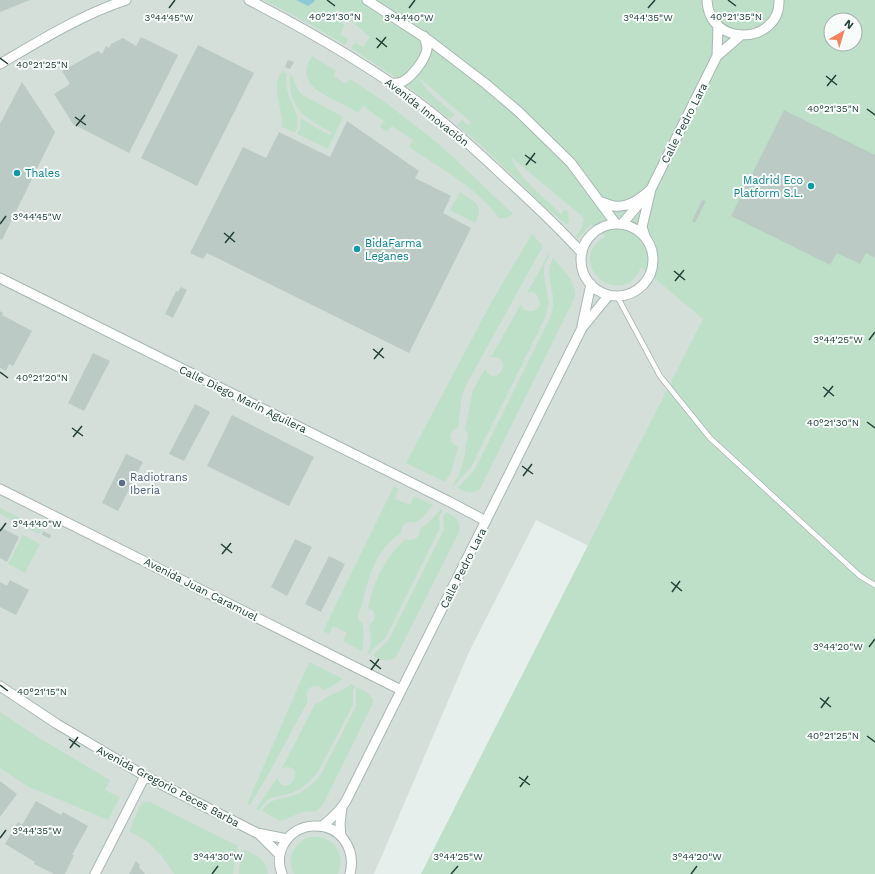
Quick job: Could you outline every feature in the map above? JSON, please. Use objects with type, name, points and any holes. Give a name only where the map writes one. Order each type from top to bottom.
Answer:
[{"type":"street","points":[[98,11],[114,0]]},
{"type":"street","points":[[0,64],[48,36],[98,11],[126,0]]},
{"type":"street","name":"Avenida Innovación","points":[[249,0],[326,41],[427,109],[483,157],[582,253]]},
{"type":"street","points":[[367,0],[424,36],[519,112],[571,163],[619,224]]},
{"type":"street","points":[[707,0],[710,14],[718,26],[729,33],[740,36],[751,35],[761,31],[770,24],[776,15],[779,0]]},
{"type":"street","name":"Calle Pedro Lara","points":[[717,56],[718,26]]},
{"type":"street","points":[[392,84],[402,82],[419,66],[427,50],[424,36]]},
{"type":"street","name":"Calle Pedro Lara","points":[[646,239],[642,227],[651,189],[717,56],[740,36]]},
{"type":"street","points":[[599,200],[613,206],[624,206],[637,200],[651,189]]},
{"type":"street","name":"Calle Pedro Lara","points":[[619,224],[651,189]]},
{"type":"street","points":[[619,224],[636,229],[646,239],[652,252],[653,266],[651,273],[638,290],[631,293],[613,296],[600,291],[591,284],[584,275],[581,264],[582,253],[586,242],[594,232],[601,228],[619,224]]},
{"type":"street","name":"Calle Diego Marín Aguilera","points":[[0,278],[486,521]]},
{"type":"street","name":"Calle Pedro Lara","points":[[322,826],[342,807],[582,328],[591,284]]},
{"type":"street","name":"Calle Pedro Lara","points":[[582,328],[613,296]]},
{"type":"street","name":"Avenida Juan Caramuel","points":[[0,489],[364,670],[401,690]]},
{"type":"street","name":"Avenida Gregorio Peces Barba","points":[[0,686],[63,728],[145,776],[257,832],[287,839]]},
{"type":"street","points":[[94,874],[145,776]]},
{"type":"street","name":"Calle Pedro Lara","points":[[341,836],[340,824],[342,807]]},
{"type":"street","points":[[282,874],[280,855],[282,846],[287,839],[304,828],[322,826],[341,836],[348,844],[352,855],[350,874]]},
{"type":"street","name":"Avenida Gregorio Peces Barba","points":[[257,832],[280,855]]},
{"type":"lane","points":[[613,296],[660,376],[710,438],[860,576],[875,585]]},
{"type":"shaded area","points":[[0,0],[875,0],[875,686],[536,520],[469,652],[374,874],[0,874]]},
{"type":"green space","points":[[264,0],[296,0],[308,6],[315,0],[875,0],[875,874],[421,874],[703,319],[641,267],[633,280],[622,285],[611,285],[600,279],[593,270],[590,259],[593,248],[605,236],[591,224],[578,239],[576,236],[582,227],[584,218],[511,157],[520,173],[533,187],[561,214],[565,209],[568,212],[569,221],[567,225],[544,206],[485,149],[457,125],[462,120],[468,125],[471,122],[417,76],[428,91],[455,115],[450,119],[398,79],[351,48],[355,43],[363,47],[370,37],[349,19],[348,20],[337,8],[337,16],[345,25],[340,35],[348,39],[345,45],[310,24]]},
{"type":"green space","points":[[312,56],[336,71],[334,76],[346,84],[350,79],[385,102],[430,137],[513,214],[506,218],[499,218],[481,197],[409,147],[413,140],[392,126],[387,132],[380,127],[384,121],[363,106],[358,113],[319,92],[307,77],[307,68]]},
{"type":"green space","points":[[283,71],[287,74],[286,83],[296,112],[297,125],[295,133],[282,127],[277,84]]},
{"type":"green space","points":[[290,75],[293,77],[301,94],[343,117],[328,149],[297,134],[300,129],[301,118],[330,135],[331,132],[306,117],[300,111],[292,96]]},
{"type":"green space","points":[[460,192],[477,204],[479,208],[478,217],[475,223],[450,210]]},
{"type":"green space","points":[[532,234],[543,246],[465,387],[462,395],[458,428],[453,430],[450,436],[452,443],[458,447],[451,473],[445,482],[406,463],[492,301]]},
{"type":"green space","points":[[549,253],[550,254],[544,266],[549,304],[544,320],[471,467],[454,486],[452,486],[459,474],[464,458],[468,437],[465,430],[473,390],[485,369],[489,375],[494,376],[502,370],[502,361],[498,358],[491,357],[521,304],[524,309],[528,311],[537,309],[540,305],[539,299],[535,293],[527,293]]},
{"type":"green space","points":[[553,258],[571,280],[575,291],[575,297],[480,489],[472,492],[464,491],[458,488],[475,469],[550,318],[553,308],[553,297],[549,271]]},
{"type":"green space","points":[[394,486],[399,489],[395,499],[410,505],[414,496],[433,505],[423,517],[415,523],[407,522],[403,525],[401,533],[386,546],[375,563],[358,615],[358,618],[362,623],[364,637],[362,651],[343,641],[347,633],[333,626],[329,634],[323,631]]},
{"type":"green space","points":[[0,508],[42,529],[39,534],[0,514]]},
{"type":"green space","points":[[441,509],[443,510],[439,517],[440,528],[386,637],[373,649],[370,654],[368,654],[371,642],[369,624],[374,620],[375,616],[372,610],[368,608],[381,570],[391,555],[405,539],[413,540],[416,538],[419,535],[420,529]]},
{"type":"green space","points":[[446,512],[457,519],[459,532],[396,657],[390,660],[382,660],[373,656],[376,651],[389,639],[444,529],[443,517]]},
{"type":"green space","points":[[23,535],[40,544],[25,573],[8,564]]},
{"type":"green space","points":[[309,662],[343,679],[331,687],[323,690],[320,687],[313,686],[308,690],[308,701],[268,775],[250,805],[247,804]]},
{"type":"green space","points":[[351,684],[355,686],[353,690],[353,705],[318,772],[309,782],[299,789],[285,795],[273,797],[259,810],[256,809],[277,778],[281,784],[286,786],[291,784],[294,779],[294,770],[290,767],[282,768],[315,704]]},
{"type":"green space","points":[[357,687],[368,693],[373,699],[372,705],[323,805],[316,811],[302,812],[280,821],[262,811],[271,801],[295,795],[304,790],[321,774],[356,706]]},
{"type":"green space","points":[[0,712],[36,736],[110,780],[105,790],[120,797],[108,820],[27,786],[0,768]]},
{"type":"green space","points":[[144,802],[150,802],[238,846],[233,874],[174,874],[161,855],[148,842],[129,831],[140,806]]},
{"type":"green space","points":[[309,837],[325,839],[336,846],[340,858],[338,874],[294,874],[290,862],[292,852],[299,843]]},
{"type":"green space","points":[[244,849],[263,861],[267,868],[268,874],[239,874],[240,858]]},
{"type":"water","points":[[296,0],[315,0],[308,6]]},
{"type":"building","points":[[0,0],[30,0],[0,12]]},
{"type":"building","points":[[141,37],[178,55],[129,153],[73,124],[54,94],[70,84],[62,71],[98,51],[102,54],[106,46],[109,48],[111,44],[123,38],[136,46]]},
{"type":"building","points":[[198,45],[254,73],[197,186],[141,158]]},
{"type":"building","points":[[288,60],[294,62],[290,69],[285,67]]},
{"type":"building","name":"Thales","points":[[22,82],[55,132],[2,240],[0,239],[0,124]]},
{"type":"building","name":"Madrid Eco Platform S.L.","points":[[784,110],[875,155],[875,258],[866,253],[860,264],[837,253],[830,265],[731,216]]},
{"type":"building","name":"BidaFarma Leganes","points":[[347,121],[419,171],[415,178],[451,196],[443,213],[471,228],[409,353],[207,253],[203,259],[190,253],[243,147],[266,158],[279,132],[330,157]]},
{"type":"building","points":[[702,200],[706,201],[695,223],[692,221]]},
{"type":"building","points":[[181,287],[187,290],[173,318],[165,314],[176,291],[178,292]]},
{"type":"building","points":[[0,311],[3,313],[2,315],[32,331],[13,366],[9,364],[6,371],[0,368]]},
{"type":"building","points":[[93,353],[110,361],[84,411],[68,403]]},
{"type":"building","points":[[195,404],[210,412],[184,461],[169,454]]},
{"type":"building","points":[[232,415],[314,457],[289,506],[207,466]]},
{"type":"building","name":"Radiotrans Iberia","points":[[126,454],[143,462],[118,511],[102,503]]},
{"type":"building","points":[[0,527],[19,537],[7,562],[0,558]]},
{"type":"building","points":[[43,531],[51,535],[50,538],[42,535]]},
{"type":"building","points":[[295,539],[312,547],[287,596],[271,587]]},
{"type":"building","points":[[329,556],[345,564],[321,612],[305,604]]},
{"type":"building","points":[[10,580],[29,590],[16,615],[0,607],[0,582],[7,586]]},
{"type":"building","points":[[0,781],[17,794],[0,817]]},
{"type":"building","points":[[36,801],[61,815],[63,812],[88,826],[72,855],[74,855],[65,874],[54,874],[34,864],[35,862],[5,844],[18,822],[22,825]]},
{"type":"building","points":[[136,861],[140,865],[139,867],[145,874],[129,874]]},
{"type":"place","name":"Thales","points":[[17,173]]},
{"type":"place","name":"Madrid Eco Platform S.L.","points":[[811,186]]},
{"type":"place","name":"BidaFarma Leganes","points":[[357,249]]},
{"type":"place","name":"Radiotrans Iberia","points":[[122,483]]}]
